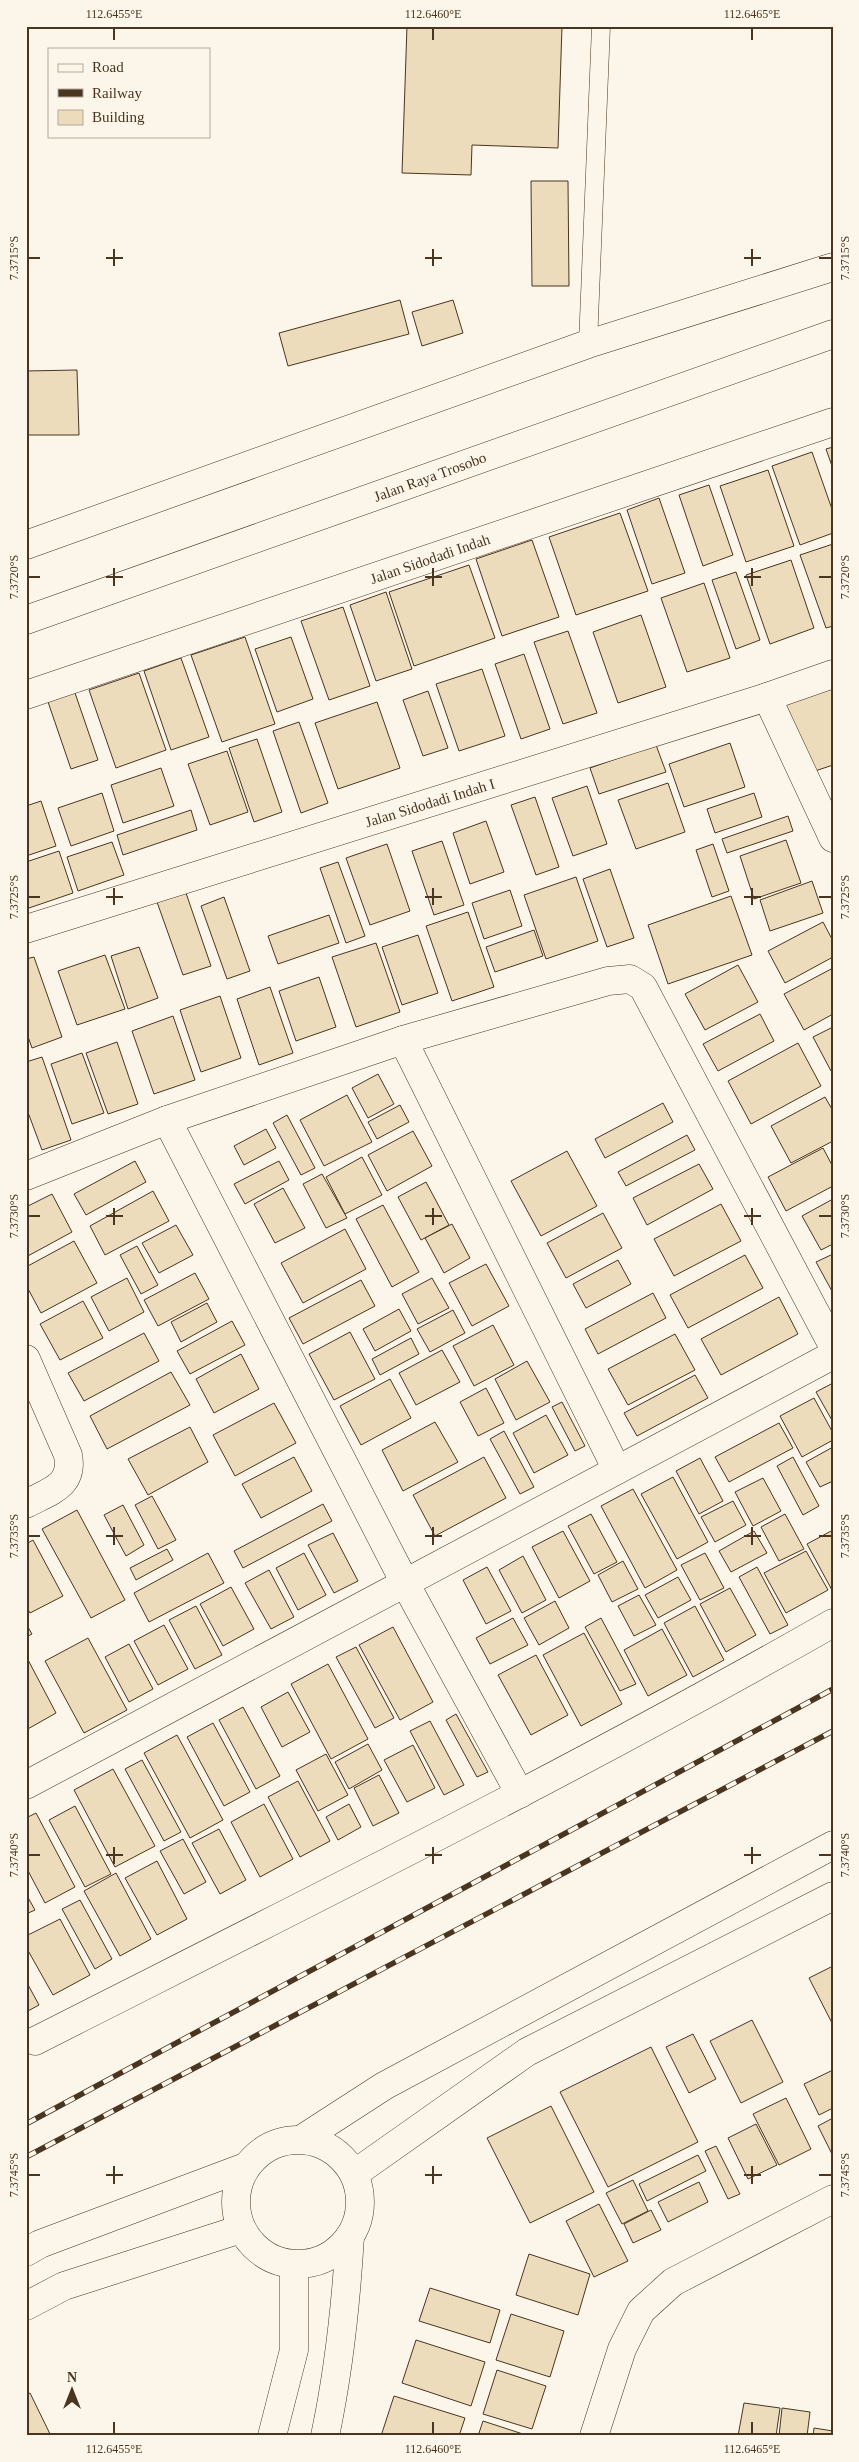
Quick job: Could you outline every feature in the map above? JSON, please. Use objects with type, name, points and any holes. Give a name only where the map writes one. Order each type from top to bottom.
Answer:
[{"type":"main road","points":[[26,545],[588,344],[833,267]]},
{"type":"main road","name":"Jalan Raya Trosobo","points":[[26,620],[833,334]]},
{"type":"main road","name":"Jalan Sidodadi Indah","points":[[26,695],[833,422]]},
{"type":"main road","name":"Jalan Sidodadi Indah I","points":[[26,929],[767,697],[833,674]]},
{"type":"main road","points":[[767,697],[833,838]]},
{"type":"main road","points":[[26,1176],[167,1120],[403,1040],[608,981],[630,979],[643,988],[833,1346]]},
{"type":"main road","points":[[403,1040],[617,1470]]},
{"type":"main road","points":[[167,1120],[405,1583],[520,1794]]},
{"type":"main road","points":[[26,1785],[833,1355]]},
{"type":"main road","points":[[26,1359],[68,1455],[70,1467],[65,1482],[26,1504]]},
{"type":"main road","points":[[35,2042],[520,1794],[833,1623]]},
{"type":"main road","points":[[302,2139],[384,2086],[833,1845]]},
{"type":"main road","points":[[354,2174],[527,2052],[833,1896]]},
{"type":"main road","points":[[302,2139],[324,2144],[342,2156],[354,2174],[361,2195],[359,2217],[350,2236],[335,2252],[315,2262],[294,2264],[272,2259],[254,2247],[241,2229],[235,2208],[236,2187],[245,2167],[260,2151],[280,2141],[302,2139]]},
{"type":"main road","points":[[26,2252],[40,2244],[245,2167]]},
{"type":"main road","points":[[594,2436],[622,2349],[641,2311],[673,2282],[833,2199]]},
{"type":"main road","points":[[26,2306],[64,2286],[241,2229]]},
{"type":"main road","points":[[324,2436],[336,2383],[347,2296],[350,2236]]},
{"type":"main road","points":[[272,2436],[294,2350],[294,2264]]},
{"type":"lane","points":[[588,344],[601,26]]},
{"type":"building","points":[[407,26],[562,26],[558,148],[472,145],[471,175],[402,173]]},
{"type":"building","points":[[531,181],[568,181],[569,286],[532,286]]},
{"type":"building","points":[[400,300],[409,334],[288,366],[279,333]]},
{"type":"building","points":[[453,300],[463,333],[422,346],[412,312]]},
{"type":"building","points":[[77,370],[79,435],[26,435],[26,371]]},
{"type":"building","points":[[833,447],[833,469],[826,449]]},
{"type":"building","points":[[812,452],[833,512],[833,533],[800,545],[772,466]]},
{"type":"building","points":[[768,470],[794,546],[746,562],[720,486]]},
{"type":"building","points":[[709,485],[733,555],[703,566],[679,495]]},
{"type":"building","points":[[659,498],[685,573],[652,584],[627,510]]},
{"type":"building","points":[[620,513],[648,591],[576,615],[549,537]]},
{"type":"building","points":[[532,540],[559,617],[502,636],[476,559]]},
{"type":"building","points":[[833,544],[833,626],[826,628],[800,555]]},
{"type":"building","points":[[791,560],[814,628],[770,644],[746,575]]},
{"type":"building","points":[[469,565],[495,638],[414,666],[389,592]]},
{"type":"building","points":[[736,572],[760,640],[736,649],[712,580]]},
{"type":"building","points":[[704,583],[730,658],[687,672],[661,598]]},
{"type":"building","points":[[386,592],[412,669],[376,681],[350,605]]},
{"type":"building","points":[[343,607],[370,686],[329,700],[301,621]]},
{"type":"building","points":[[641,615],[666,687],[618,703],[593,632]]},
{"type":"building","points":[[568,631],[597,713],[563,724],[534,642]]},
{"type":"building","points":[[245,637],[275,724],[222,742],[191,655]]},
{"type":"building","points":[[291,637],[313,699],[277,712],[255,649]]},
{"type":"building","points":[[524,654],[550,729],[521,739],[495,664]]},
{"type":"building","points":[[181,658],[209,737],[171,750],[144,671]]},
{"type":"building","points":[[482,669],[505,736],[459,751],[436,684]]},
{"type":"building","points":[[139,673],[166,750],[116,768],[89,690]]},
{"type":"building","points":[[833,683],[833,765],[809,773],[784,700]]},
{"type":"building","points":[[74,690],[98,760],[71,769],[47,699]]},
{"type":"building","points":[[428,691],[448,748],[423,756],[403,700]]},
{"type":"building","points":[[377,702],[400,768],[338,789],[315,723]]},
{"type":"building","points":[[299,722],[328,803],[301,813],[273,731]]},
{"type":"building","points":[[257,739],[282,812],[254,822],[229,748]]},
{"type":"building","points":[[730,743],[745,787],[684,807],[669,764]]},
{"type":"building","points":[[656,745],[666,772],[599,794],[590,768]]},
{"type":"building","points":[[227,751],[248,812],[210,825],[188,764]]},
{"type":"building","points":[[161,768],[174,806],[123,823],[111,785]]},
{"type":"building","points":[[668,783],[685,832],[636,849],[618,800]]},
{"type":"building","points":[[587,786],[607,844],[573,856],[552,798]]},
{"type":"building","points":[[102,793],[114,831],[71,846],[58,808]]},
{"type":"building","points":[[754,793],[762,817],[715,833],[707,809]]},
{"type":"building","points":[[535,797],[559,867],[536,875],[511,805]]},
{"type":"building","points":[[41,801],[56,846],[26,856],[26,806]]},
{"type":"building","points":[[191,810],[197,830],[123,855],[117,835]]},
{"type":"building","points":[[788,816],[793,831],[727,853],[722,839]]},
{"type":"building","points":[[486,821],[504,872],[470,884],[453,833]]},
{"type":"building","points":[[786,840],[801,883],[754,899],[740,856]]},
{"type":"building","points":[[442,841],[464,905],[434,915],[412,851]]},
{"type":"building","points":[[112,842],[124,875],[78,891],[67,857]]},
{"type":"building","points":[[387,844],[410,911],[370,925],[346,858]]},
{"type":"building","points":[[713,844],[729,891],[712,897],[696,850]]},
{"type":"building","points":[[59,851],[73,893],[26,909],[26,862]]},
{"type":"building","points":[[338,862],[365,936],[346,943],[320,868]]},
{"type":"building","points":[[610,869],[634,938],[607,947],[583,879]]},
{"type":"building","points":[[576,877],[598,941],[546,959],[524,895]]},
{"type":"building","points":[[812,881],[823,913],[770,931],[760,900]]},
{"type":"building","points":[[510,890],[522,926],[484,939],[472,903]]},
{"type":"building","points":[[186,893],[211,966],[183,975],[157,902]]},
{"type":"building","points":[[731,896],[752,955],[668,984],[648,925]]},
{"type":"building","points":[[224,897],[250,971],[227,979],[201,906]]},
{"type":"building","points":[[468,912],[494,987],[452,1001],[426,926]]},
{"type":"building","points":[[329,915],[339,943],[278,964],[268,936]]},
{"type":"building","points":[[823,922],[833,941],[833,957],[785,983],[768,951]]},
{"type":"building","points":[[534,930],[543,956],[495,972],[486,947]]},
{"type":"building","points":[[418,935],[438,993],[402,1005],[382,947]]},
{"type":"building","points":[[376,943],[400,1012],[356,1027],[332,957]]},
{"type":"building","points":[[139,947],[158,998],[128,1009],[111,956]]},
{"type":"building","points":[[105,955],[125,1009],[77,1025],[58,971]]},
{"type":"building","points":[[34,957],[62,1037],[32,1048],[26,1031],[26,959]]},
{"type":"building","points":[[738,965],[758,1002],[705,1030],[685,994]]},
{"type":"building","points":[[833,968],[833,1014],[804,1030],[784,994]]},
{"type":"building","points":[[319,977],[336,1027],[296,1041],[279,991]]},
{"type":"building","points":[[270,987],[293,1053],[259,1065],[237,999]]},
{"type":"building","points":[[220,996],[241,1058],[201,1072],[180,1010]]},
{"type":"building","points":[[760,1014],[774,1041],[718,1071],[703,1044]]},
{"type":"building","points":[[173,1016],[195,1080],[154,1094],[132,1031]]},
{"type":"building","points":[[833,1027],[833,1070],[831,1071],[813,1037]]},
{"type":"building","points":[[117,1042],[138,1104],[108,1114],[86,1053]]},
{"type":"building","points":[[798,1043],[821,1086],[751,1124],[728,1081]]},
{"type":"building","points":[[82,1053],[104,1113],[72,1124],[51,1064]]},
{"type":"building","points":[[42,1057],[71,1140],[42,1150],[26,1107],[26,1062]]},
{"type":"building","points":[[378,1074],[394,1104],[368,1118],[352,1088]]},
{"type":"building","points":[[347,1095],[372,1142],[324,1166],[300,1120]]},
{"type":"building","points":[[825,1097],[833,1111],[833,1141],[791,1163],[771,1126]]},
{"type":"building","points":[[663,1103],[673,1122],[605,1158],[595,1139]]},
{"type":"building","points":[[400,1105],[409,1122],[377,1139],[368,1122]]},
{"type":"building","points":[[287,1115],[315,1168],[301,1175],[273,1123]]},
{"type":"building","points":[[266,1129],[276,1148],[244,1165],[234,1146]]},
{"type":"building","points":[[413,1131],[432,1166],[387,1191],[368,1155]]},
{"type":"building","points":[[687,1135],[695,1150],[626,1186],[618,1172]]},
{"type":"building","points":[[823,1148],[833,1167],[833,1186],[786,1211],[768,1177]]},
{"type":"building","points":[[567,1151],[597,1206],[541,1236],[511,1181]]},
{"type":"building","points":[[362,1157],[382,1195],[345,1214],[326,1177]]},
{"type":"building","points":[[135,1161],[146,1182],[86,1215],[74,1194]]},
{"type":"building","points":[[279,1161],[289,1180],[245,1204],[234,1184]]},
{"type":"building","points":[[699,1164],[713,1189],[647,1225],[633,1198]]},
{"type":"building","points":[[322,1174],[347,1218],[326,1228],[303,1184]]},
{"type":"building","points":[[426,1182],[449,1225],[421,1240],[398,1197]]},
{"type":"building","points":[[283,1188],[305,1228],[275,1243],[254,1204]]},
{"type":"building","points":[[153,1191],[169,1221],[105,1255],[90,1226]]},
{"type":"building","points":[[52,1194],[72,1232],[26,1257],[26,1207]]},
{"type":"building","points":[[833,1199],[833,1244],[821,1250],[802,1216]]},
{"type":"building","points":[[721,1204],[741,1241],[674,1276],[654,1239]]},
{"type":"building","points":[[383,1205],[419,1272],[392,1287],[356,1219]]},
{"type":"building","points":[[603,1213],[622,1248],[566,1278],[547,1243]]},
{"type":"building","points":[[452,1224],[470,1258],[444,1273],[425,1238]]},
{"type":"building","points":[[176,1225],[193,1255],[159,1273],[142,1243]]},
{"type":"building","points":[[345,1229],[366,1269],[303,1303],[281,1263]]},
{"type":"building","points":[[74,1241],[97,1283],[41,1313],[26,1285],[26,1267]]},
{"type":"building","points":[[137,1246],[158,1285],[141,1294],[120,1255]]},
{"type":"building","points":[[833,1254],[833,1293],[816,1262]]},
{"type":"building","points":[[745,1255],[763,1288],[688,1328],[670,1295]]},
{"type":"building","points":[[618,1260],[631,1284],[586,1308],[573,1284]]},
{"type":"building","points":[[486,1264],[509,1306],[472,1326],[449,1283]]},
{"type":"building","points":[[195,1273],[209,1299],[158,1326],[144,1300]]},
{"type":"building","points":[[127,1278],[144,1312],[109,1331],[91,1297]]},
{"type":"building","points":[[432,1278],[449,1308],[418,1324],[402,1294]]},
{"type":"building","points":[[361,1280],[375,1306],[303,1344],[289,1318]]},
{"type":"building","points":[[653,1293],[666,1318],[598,1354],[585,1329]]},
{"type":"building","points":[[779,1297],[798,1334],[721,1375],[701,1339]]},
{"type":"building","points":[[83,1301],[103,1338],[60,1360],[40,1324]]},
{"type":"building","points":[[207,1303],[217,1322],[181,1342],[171,1322]]},
{"type":"building","points":[[399,1309],[411,1331],[375,1351],[363,1329]]},
{"type":"building","points":[[453,1310],[465,1333],[430,1352],[417,1329]]},
{"type":"building","points":[[232,1321],[245,1345],[190,1374],[177,1351]]},
{"type":"building","points":[[493,1325],[514,1365],[474,1386],[453,1346]]},
{"type":"building","points":[[350,1332],[375,1379],[334,1400],[309,1354]]},
{"type":"building","points":[[144,1333],[159,1361],[84,1401],[68,1373]]},
{"type":"building","points":[[675,1334],[695,1370],[628,1405],[608,1369]]},
{"type":"building","points":[[411,1338],[419,1354],[380,1375],[372,1359]]},
{"type":"building","points":[[442,1350],[460,1382],[416,1405],[399,1373]]},
{"type":"building","points":[[241,1354],[259,1389],[214,1413],[196,1379]]},
{"type":"building","points":[[527,1361],[550,1402],[516,1420],[495,1379]]},
{"type":"building","points":[[171,1372],[190,1405],[107,1449],[90,1416]]},
{"type":"building","points":[[695,1375],[708,1398],[637,1436],[624,1413]]},
{"type":"building","points":[[390,1379],[411,1418],[361,1445],[340,1406]]},
{"type":"building","points":[[833,1383],[833,1422],[816,1392]]},
{"type":"building","points":[[486,1388],[504,1423],[478,1436],[460,1402]]},
{"type":"building","points":[[814,1398],[833,1433],[833,1440],[802,1457],[780,1416]]},
{"type":"building","points":[[562,1402],[585,1446],[575,1451],[552,1407]]},
{"type":"building","points":[[274,1403],[296,1443],[235,1476],[213,1435]]},
{"type":"building","points":[[546,1415],[568,1455],[534,1473],[513,1433]]},
{"type":"building","points":[[435,1422],[458,1462],[403,1491],[382,1450]]},
{"type":"building","points":[[779,1423],[793,1448],[729,1482],[715,1457]]},
{"type":"building","points":[[190,1427],[208,1462],[148,1495],[128,1459]]},
{"type":"building","points":[[504,1431],[534,1487],[520,1494],[490,1439]]},
{"type":"building","points":[[833,1447],[833,1481],[820,1487],[806,1462]]},
{"type":"building","points":[[294,1457],[312,1491],[261,1518],[242,1484]]},
{"type":"building","points":[[484,1457],[506,1498],[435,1536],[413,1495]]},
{"type":"building","points":[[793,1457],[819,1506],[803,1515],[777,1466]]},
{"type":"building","points":[[700,1458],[723,1501],[699,1514],[676,1471]]},
{"type":"building","points":[[673,1477],[708,1542],[677,1559],[641,1494]]},
{"type":"building","points":[[763,1478],[781,1511],[753,1526],[735,1492]]},
{"type":"building","points":[[633,1489],[677,1570],[645,1588],[601,1506]]},
{"type":"building","points":[[152,1496],[176,1540],[158,1549],[135,1505]]},
{"type":"building","points":[[733,1501],[746,1525],[715,1542],[701,1517]]},
{"type":"building","points":[[323,1504],[332,1521],[243,1568],[234,1551]]},
{"type":"building","points":[[123,1505],[144,1545],[126,1556],[104,1515]]},
{"type":"building","points":[[77,1510],[125,1600],[91,1618],[42,1529]]},
{"type":"building","points":[[591,1514],[617,1562],[594,1574],[568,1526]]},
{"type":"building","points":[[785,1514],[804,1549],[779,1561],[761,1527]]},
{"type":"building","points":[[833,1530],[833,1592],[807,1544]]},
{"type":"building","points":[[563,1531],[590,1581],[559,1598],[532,1547]]},
{"type":"building","points":[[754,1531],[767,1553],[731,1572],[719,1551]]},
{"type":"building","points":[[333,1533],[358,1581],[334,1593],[308,1545]]},
{"type":"building","points":[[33,1540],[63,1596],[30,1613],[26,1606],[26,1544]]},
{"type":"building","points":[[167,1549],[173,1560],[136,1580],[130,1568]]},
{"type":"building","points":[[806,1551],[828,1590],[786,1613],[764,1573]]},
{"type":"building","points":[[208,1553],[224,1583],[149,1622],[134,1593]]},
{"type":"building","points":[[304,1553],[326,1595],[298,1610],[276,1568]]},
{"type":"building","points":[[705,1553],[724,1588],[700,1600],[681,1565]]},
{"type":"building","points":[[523,1556],[546,1600],[522,1613],[499,1570]]},
{"type":"building","points":[[623,1561],[638,1589],[612,1602],[598,1575]]},
{"type":"building","points":[[487,1567],[511,1611],[486,1624],[463,1580]]},
{"type":"building","points":[[757,1567],[788,1625],[770,1634],[739,1577]]},
{"type":"building","points":[[269,1570],[294,1617],[271,1629],[245,1583]]},
{"type":"building","points":[[678,1577],[691,1600],[658,1618],[645,1595]]},
{"type":"building","points":[[231,1587],[254,1629],[223,1646],[200,1604]]},
{"type":"building","points":[[730,1588],[756,1635],[726,1652],[700,1604]]},
{"type":"building","points":[[639,1595],[656,1625],[634,1636],[618,1606]]},
{"type":"building","points":[[555,1601],[569,1628],[539,1645],[524,1618]]},
{"type":"building","points":[[196,1606],[222,1655],[195,1669],[169,1620]]},
{"type":"building","points":[[695,1606],[724,1660],[693,1677],[664,1623]]},
{"type":"building","points":[[513,1618],[528,1645],[490,1664],[476,1638]]},
{"type":"building","points":[[601,1618],[636,1684],[620,1691],[585,1627]]},
{"type":"building","points":[[26,1624],[32,1634],[26,1637]]},
{"type":"building","points":[[164,1625],[188,1669],[158,1685],[134,1641]]},
{"type":"building","points":[[393,1627],[433,1702],[400,1720],[359,1645]]},
{"type":"building","points":[[662,1629],[687,1675],[648,1696],[624,1650]]},
{"type":"building","points":[[584,1633],[622,1704],[581,1726],[543,1655]]},
{"type":"building","points":[[88,1638],[127,1710],[84,1733],[45,1661]]},
{"type":"building","points":[[129,1644],[153,1689],[129,1702],[105,1657]]},
{"type":"building","points":[[356,1647],[394,1718],[375,1728],[336,1657]]},
{"type":"building","points":[[536,1655],[568,1715],[531,1735],[498,1675]]},
{"type":"building","points":[[26,1656],[56,1713],[26,1730]]},
{"type":"building","points":[[328,1664],[368,1739],[331,1759],[291,1684]]},
{"type":"building","points":[[288,1692],[310,1732],[282,1747],[261,1707]]},
{"type":"building","points":[[243,1707],[280,1776],[256,1789],[219,1720]]},
{"type":"building","points":[[456,1714],[488,1772],[477,1777],[446,1720]]},
{"type":"building","points":[[430,1721],[464,1785],[444,1795],[410,1731]]},
{"type":"building","points":[[213,1723],[250,1792],[224,1806],[187,1737]]},
{"type":"building","points":[[177,1735],[223,1820],[190,1838],[144,1753]]},
{"type":"building","points":[[368,1744],[382,1770],[349,1789],[335,1762]]},
{"type":"building","points":[[413,1745],[435,1788],[407,1802],[384,1760]]},
{"type":"building","points":[[326,1754],[348,1795],[318,1811],[296,1770]]},
{"type":"building","points":[[142,1760],[181,1832],[164,1841],[125,1769]]},
{"type":"building","points":[[113,1769],[155,1846],[115,1867],[74,1790]]},
{"type":"building","points":[[379,1775],[399,1813],[373,1826],[354,1788]]},
{"type":"building","points":[[298,1781],[330,1841],[300,1857],[268,1797]]},
{"type":"building","points":[[264,1804],[293,1859],[260,1877],[231,1822]]},
{"type":"building","points":[[349,1804],[361,1827],[338,1840],[326,1817]]},
{"type":"building","points":[[75,1806],[111,1874],[85,1887],[49,1820]]},
{"type":"building","points":[[36,1813],[75,1887],[45,1903],[26,1867],[26,1818]]},
{"type":"building","points":[[219,1829],[246,1880],[220,1894],[192,1843]]},
{"type":"building","points":[[183,1839],[206,1882],[184,1894],[160,1851]]},
{"type":"building","points":[[157,1861],[187,1919],[157,1935],[125,1878]]},
{"type":"building","points":[[116,1873],[151,1939],[120,1956],[84,1891]]},
{"type":"building","points":[[26,1894],[35,1910],[26,1914]]},
{"type":"building","points":[[80,1900],[112,1959],[95,1969],[62,1909]]},
{"type":"building","points":[[60,1919],[90,1975],[53,1995],[26,1947],[26,1936]]},
{"type":"building","points":[[833,1966],[833,2025],[809,1978]]},
{"type":"building","points":[[26,1981],[39,2005],[26,2012]]},
{"type":"building","points":[[752,2020],[783,2082],[741,2103],[710,2041]]},
{"type":"building","points":[[693,2034],[716,2079],[689,2093],[666,2047]]},
{"type":"building","points":[[651,2047],[698,2142],[608,2187],[560,2092]]},
{"type":"building","points":[[833,2070],[833,2108],[819,2115],[804,2084]]},
{"type":"building","points":[[786,2098],[811,2149],[779,2165],[753,2114]]},
{"type":"building","points":[[551,2106],[594,2192],[530,2223],[487,2138]]},
{"type":"building","points":[[833,2118],[833,2156],[818,2126]]},
{"type":"building","points":[[756,2124],[777,2165],[748,2179],[728,2138]]},
{"type":"building","points":[[716,2146],[740,2194],[728,2199],[705,2151]]},
{"type":"building","points":[[698,2155],[706,2171],[647,2201],[639,2184]]},
{"type":"building","points":[[633,2180],[648,2211],[622,2224],[606,2193]]},
{"type":"building","points":[[699,2182],[708,2202],[668,2222],[658,2202]]},
{"type":"building","points":[[599,2204],[628,2261],[594,2277],[566,2221]]},
{"type":"building","points":[[651,2210],[661,2230],[633,2243],[624,2224]]},
{"type":"building","points":[[529,2254],[590,2274],[578,2315],[516,2295]]},
{"type":"building","points":[[430,2288],[500,2310],[490,2343],[419,2321]]},
{"type":"building","points":[[511,2314],[564,2331],[550,2377],[496,2360]]},
{"type":"building","points":[[416,2340],[485,2362],[471,2406],[402,2383]]},
{"type":"building","points":[[497,2370],[546,2386],[532,2429],[483,2414]]},
{"type":"building","points":[[30,2393],[51,2436],[26,2436],[26,2395]]},
{"type":"building","points":[[394,2396],[465,2418],[459,2436],[381,2436]]},
{"type":"building","points":[[744,2403],[780,2408],[776,2436],[738,2436]]},
{"type":"building","points":[[782,2408],[810,2412],[807,2436],[779,2436]]},
{"type":"building","points":[[483,2421],[529,2436],[478,2436]]},
{"type":"building","points":[[814,2428],[833,2431],[833,2436],[813,2436]]},
{"type":"railway","points":[[26,2124],[833,1689]]},
{"type":"railway","points":[[26,2157],[833,1731]]}]
